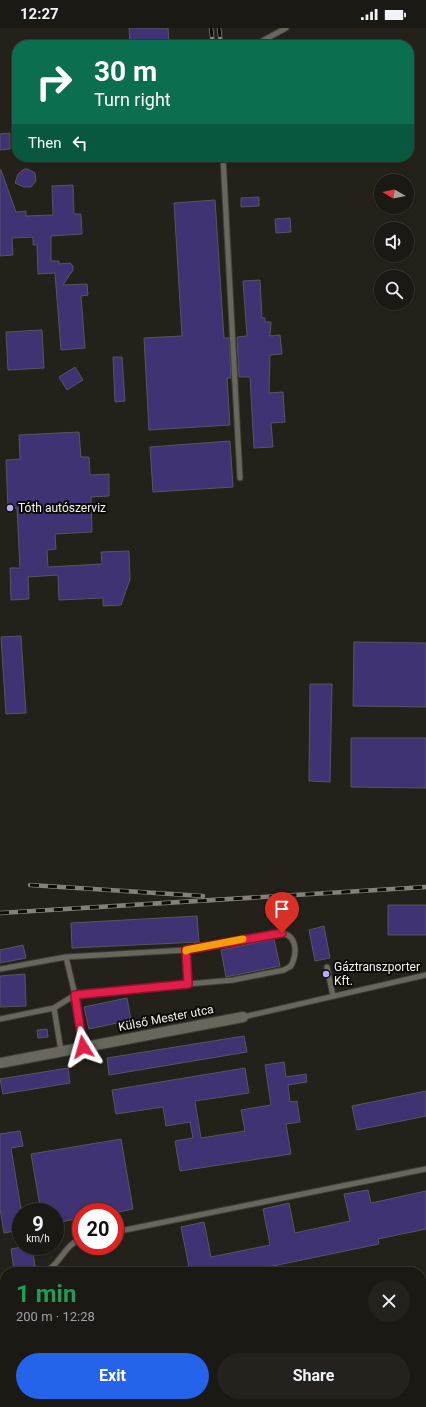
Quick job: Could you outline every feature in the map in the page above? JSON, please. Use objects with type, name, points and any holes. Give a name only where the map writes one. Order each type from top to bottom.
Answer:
[{"type":"street","name":"Külső Mester utca","points":[[0,1063],[243,1017]]},
{"type":"lane","points":[[264,40],[286,28]]},
{"type":"lane","points":[[223,162],[240,478]]},
{"type":"lane","points":[[0,969],[66,957],[186,950],[276,933],[282,933],[290,936],[294,944],[295,958],[291,966],[284,970],[233,980],[75,995],[54,1008],[0,1019]]},
{"type":"lane","points":[[186,950],[188,984]]},
{"type":"lane","points":[[66,957],[75,995],[83,1047]]},
{"type":"lane","points":[[327,967],[333,996]]},
{"type":"lane","points":[[243,1017],[426,975]]},
{"type":"lane","points":[[54,1008],[61,1051]]},
{"type":"lane","points":[[124,1230],[426,1169]]},
{"type":"lane","points":[[52,1267],[72,1244]]},
{"type":"building","points":[[129,28],[168,28],[169,40],[130,40]]},
{"type":"building","points":[[10,133],[10,149],[0,150],[0,134]]},
{"type":"building","points":[[24,169],[28,169],[35,173],[36,181],[31,187],[24,187],[15,183],[18,174]]},
{"type":"building","points":[[0,170],[16,212],[26,211],[26,216],[53,215],[52,186],[73,185],[74,214],[81,214],[82,234],[51,236],[51,261],[59,261],[59,264],[70,263],[73,266],[73,270],[63,285],[87,284],[88,295],[81,296],[85,348],[61,350],[55,273],[38,274],[37,245],[33,245],[33,237],[12,238],[13,255],[0,256]]},
{"type":"building","points":[[259,197],[259,206],[241,207],[241,198]]},
{"type":"building","points":[[215,200],[224,338],[229,338],[231,378],[227,378],[230,425],[149,430],[144,338],[182,336],[174,203]]},
{"type":"building","points":[[290,218],[291,232],[276,233],[275,219]]},
{"type":"building","points":[[260,280],[262,318],[265,318],[265,322],[271,322],[270,336],[280,335],[282,354],[270,355],[269,393],[283,392],[285,422],[271,423],[273,447],[254,448],[250,377],[239,377],[237,337],[247,336],[243,281]]},
{"type":"building","points":[[42,330],[44,368],[8,370],[6,332]]},
{"type":"building","points":[[113,357],[122,357],[125,401],[115,402]]},
{"type":"building","points":[[75,367],[83,380],[67,390],[59,377]]},
{"type":"building","points":[[79,432],[81,457],[89,457],[90,475],[109,474],[109,496],[91,497],[92,532],[55,534],[56,549],[47,550],[48,567],[102,564],[101,552],[129,551],[130,579],[121,605],[103,606],[103,598],[59,600],[58,575],[28,577],[29,599],[11,600],[10,568],[20,568],[17,508],[8,509],[6,460],[20,459],[19,435]]},
{"type":"building","points":[[230,441],[233,487],[153,492],[150,447]]},
{"type":"building","points":[[21,636],[26,713],[6,714],[1,637]]},
{"type":"building","points":[[354,642],[426,643],[426,707],[353,706]]},
{"type":"building","points":[[310,684],[332,684],[330,782],[309,781]]},
{"type":"building","points":[[351,738],[426,738],[426,788],[351,787]]},
{"type":"building","points":[[388,905],[426,905],[426,935],[388,935]]},
{"type":"building","points":[[197,916],[199,942],[72,948],[71,923]]},
{"type":"building","points":[[324,926],[330,958],[315,961],[309,930]]},
{"type":"building","points":[[274,939],[280,966],[226,977],[221,950]]},
{"type":"building","points":[[23,945],[26,958],[0,963],[0,950]]},
{"type":"building","points":[[25,974],[26,1006],[0,1007],[0,976]]},
{"type":"building","points":[[127,998],[131,1020],[89,1029],[84,1007]]},
{"type":"building","points":[[47,1029],[48,1037],[38,1038],[37,1030]]},
{"type":"building","points":[[244,1036],[247,1052],[109,1075],[107,1058]]},
{"type":"building","points":[[284,1062],[286,1077],[306,1074],[307,1082],[288,1085],[290,1102],[297,1101],[300,1122],[286,1124],[291,1154],[180,1171],[175,1141],[193,1138],[190,1122],[166,1126],[163,1107],[116,1114],[112,1090],[245,1068],[249,1093],[195,1101],[201,1138],[245,1131],[241,1110],[271,1105],[265,1065]]},
{"type":"building","points":[[68,1068],[70,1083],[3,1094],[0,1079]]},
{"type":"building","points":[[426,1091],[426,1116],[357,1130],[352,1106]]},
{"type":"building","points":[[20,1131],[23,1146],[11,1148],[20,1203],[12,1203],[12,1232],[4,1233],[0,1209],[0,1134]]},
{"type":"building","points":[[121,1139],[133,1209],[124,1211],[124,1203],[72,1203],[72,1220],[64,1221],[64,1203],[39,1203],[31,1154]]},
{"type":"building","points":[[368,1190],[371,1203],[426,1191],[426,1229],[378,1239],[379,1244],[268,1267],[189,1267],[181,1227],[204,1222],[211,1257],[270,1245],[263,1209],[289,1203],[295,1233],[350,1221],[344,1194]]},
{"type":"building","points":[[11,1249],[12,1255],[33,1255],[35,1266],[14,1267]]},
{"type":"railway","points":[[211,28],[212,40]]},
{"type":"railway","points":[[219,28],[220,40]]},
{"type":"railway","points":[[30,885],[203,896]]},
{"type":"railway","points":[[0,913],[426,887]]},
{"type":"slow traffic","points":[[186,951],[243,939]]},
{"type":"place","name":"Tóth autószerviz","points":[[10,508]]},
{"type":"place","name":"Gáztranszporter Kft.","points":[[326,974]]},
{"type":"route","points":[[83,1047],[75,995],[188,984],[186,950],[282,933]]}]
